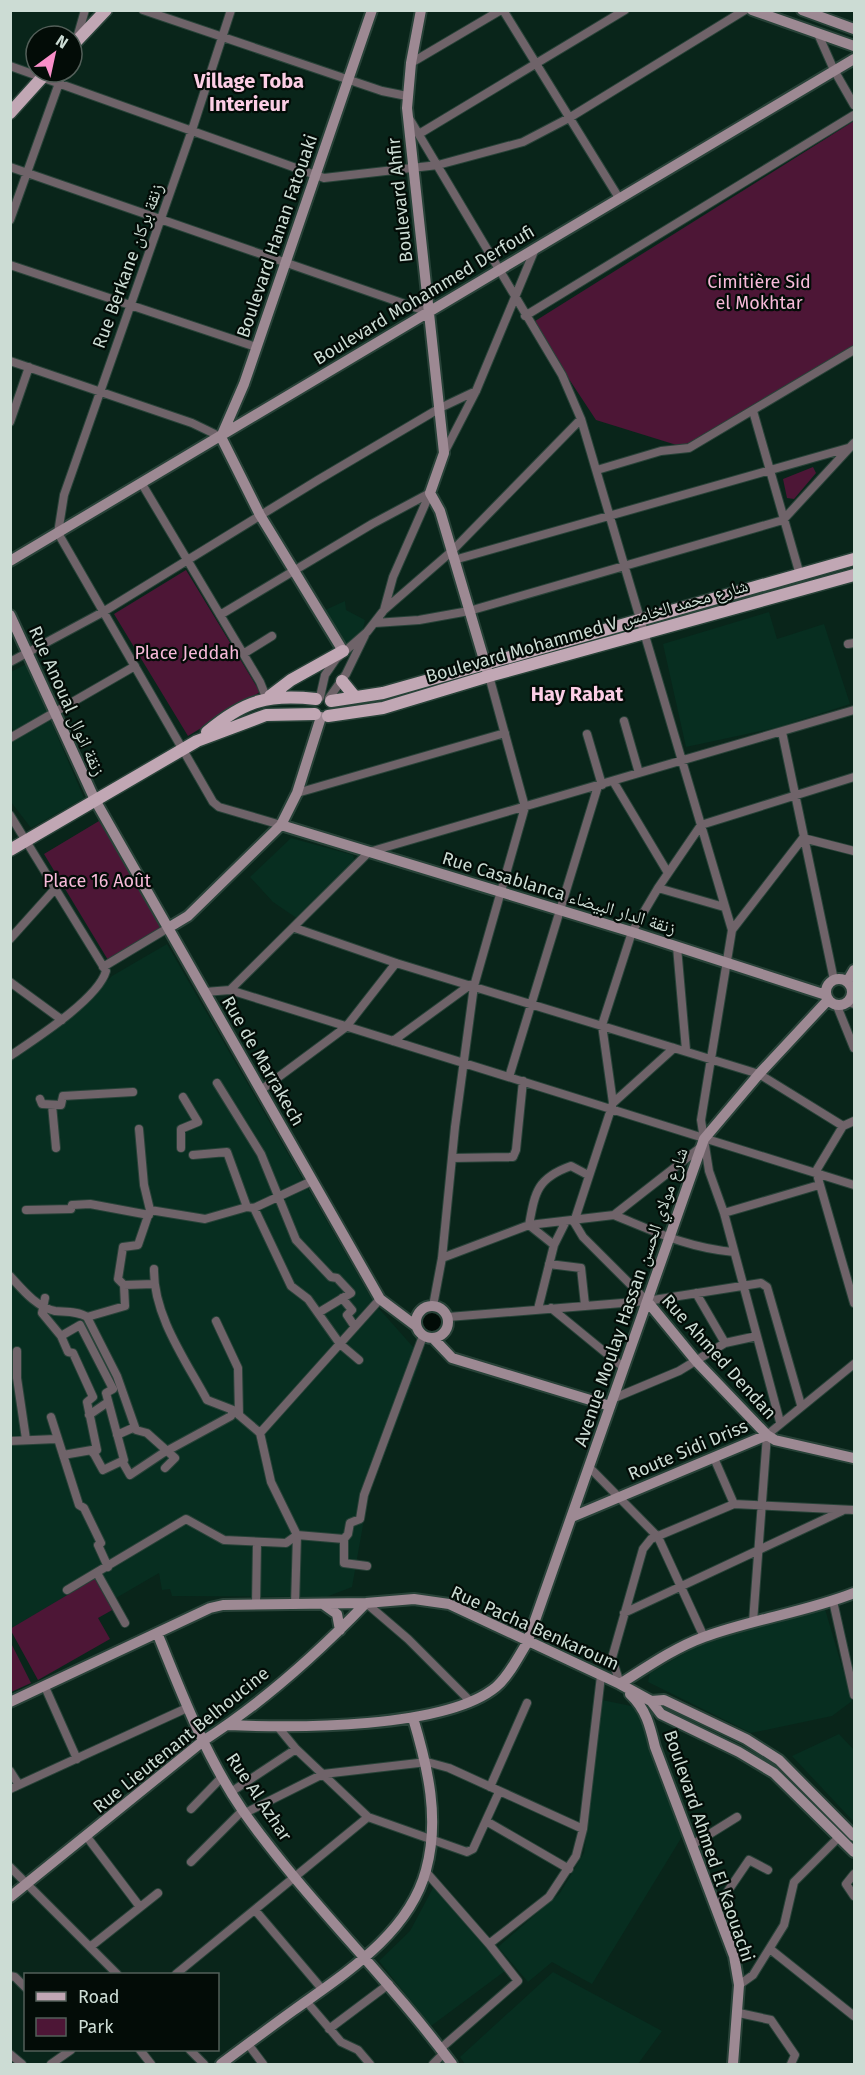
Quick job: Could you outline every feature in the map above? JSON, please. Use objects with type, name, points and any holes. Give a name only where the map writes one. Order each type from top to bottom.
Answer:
[{"type":"main road","points":[[84,35],[106,10]]},
{"type":"main road","points":[[10,113],[37,84]]},
{"type":"main road","name":"Boulevard Mohammed V شارع محمد الخامس","points":[[197,741],[266,715],[321,716],[383,708],[487,669],[640,619],[855,559]]},
{"type":"main road","name":"Boulevard Mohammed V شارع محمد الخامس","points":[[10,850],[183,750],[240,709],[268,697],[324,699],[383,693],[644,634],[855,575]]},
{"type":"main road","points":[[268,697],[291,680],[343,651]]},
{"type":"main road","points":[[342,681],[355,697]]},
{"type":"main road","points":[[324,699],[333,708],[321,716],[312,704],[324,699]]},
{"type":"street","points":[[143,10],[382,91],[407,96]]},
{"type":"street","name":"Rue Berkane زنقة بركان","points":[[57,532],[64,495],[192,130],[231,10]]},
{"type":"street","name":"Boulevard Hanan Fatouaki","points":[[221,437],[286,263],[372,10]]},
{"type":"street","name":"Boulevard Ahfir","points":[[421,10],[407,96],[444,453],[430,493]]},
{"type":"street","points":[[411,63],[502,10],[619,198]]},
{"type":"street","points":[[419,134],[624,10]]},
{"type":"street","points":[[10,220],[58,84],[192,130],[315,177],[367,175],[438,165],[523,142],[569,118],[745,10]]},
{"type":"street","points":[[752,10],[855,46]]},
{"type":"street","points":[[802,10],[833,16],[855,29]]},
{"type":"street","points":[[818,33],[834,70],[855,105]]},
{"type":"street","name":"Boulevard Mohammed Derfoufi","points":[[10,561],[855,59]]},
{"type":"street","points":[[525,316],[855,115]]},
{"type":"street","points":[[408,117],[562,375],[581,419],[732,930]]},
{"type":"street","points":[[10,167],[428,312]]},
{"type":"street","points":[[444,453],[476,391],[536,247]]},
{"type":"street","points":[[10,266],[256,347]]},
{"type":"street","points":[[597,470],[661,451],[689,448],[853,353]]},
{"type":"street","points":[[10,361],[192,423],[221,437],[260,515],[343,651]]},
{"type":"street","points":[[10,422],[29,367]]},
{"type":"street","points":[[10,662],[104,612],[260,515],[440,408],[476,391]]},
{"type":"street","points":[[753,411],[800,575]]},
{"type":"street","points":[[324,699],[325,675],[343,651],[367,632],[384,610],[453,555],[581,419]]},
{"type":"street","points":[[453,555],[609,515],[853,446]]},
{"type":"street","points":[[375,623],[419,620],[469,610],[626,567],[783,520],[853,446]]},
{"type":"street","points":[[142,484],[268,697]]},
{"type":"street","points":[[430,493],[440,511],[525,807],[472,985],[442,1258],[432,1305],[419,1312],[416,1326],[452,1358],[611,1402],[697,1362],[725,1343],[757,1336]]},
{"type":"street","points":[[220,615],[430,493]]},
{"type":"street","points":[[384,610],[393,576],[430,493]]},
{"type":"street","points":[[57,532],[215,804],[281,825]]},
{"type":"street","name":"Rue Anoual زنقة انوال","points":[[10,615],[53,713],[95,800]]},
{"type":"street","points":[[324,699],[342,681],[367,632]]},
{"type":"street","points":[[243,654],[272,636]]},
{"type":"street","points":[[10,738],[135,666]]},
{"type":"street","points":[[230,990],[369,852],[855,710]]},
{"type":"street","points":[[104,967],[188,916],[281,825],[297,793],[321,716]]},
{"type":"street","points":[[624,721],[639,773]]},
{"type":"street","points":[[782,732],[834,980]]},
{"type":"street","points":[[297,793],[505,733]]},
{"type":"street","points":[[509,1077],[600,785],[587,734]]},
{"type":"street","points":[[574,1222],[612,1106],[602,1025],[632,932],[658,888],[700,825],[855,777]]},
{"type":"street","points":[[613,781],[668,873]]},
{"type":"street","name":"Rue de Marrakech","points":[[95,800],[380,1299],[416,1326]]},
{"type":"street","points":[[10,815],[54,890],[104,967],[104,976],[97,985],[62,1020],[10,1056]]},
{"type":"street","name":"Rue Casablanca زنقة الدار البيضاء","points":[[281,825],[632,932],[839,1002]]},
{"type":"street","points":[[803,838],[855,851]]},
{"type":"street","points":[[780,1422],[724,1213],[709,1171],[702,1143],[701,1120],[732,930],[803,838]]},
{"type":"street","points":[[658,888],[724,908]]},
{"type":"street","points":[[10,939],[54,890]]},
{"type":"street","points":[[295,928],[396,963],[759,1074],[843,1126]]},
{"type":"street","points":[[677,947],[686,1050]]},
{"type":"street","points":[[261,1090],[346,1027],[396,963]]},
{"type":"street","points":[[839,1002],[851,987],[855,970]]},
{"type":"street","points":[[834,980],[851,987]]},
{"type":"street","points":[[834,980],[828,984],[839,1002],[855,1048]]},
{"type":"street","points":[[10,982],[62,1020]]},
{"type":"street","points":[[393,1041],[472,985]]},
{"type":"street","points":[[205,992],[230,990],[509,1077],[612,1106],[702,1143],[816,1171],[855,1185]]},
{"type":"street","name":"Avenue Moulay Hassan شارع مولاي الحسن","points":[[228,1725],[278,1727],[413,1718],[471,1702],[496,1687],[527,1643],[702,1143],[759,1074],[839,1002]]},
{"type":"street","points":[[612,1106],[674,1048]]},
{"type":"street","points":[[452,1158],[513,1157],[516,1150],[523,1081]]},
{"type":"street","points":[[217,1083],[261,1154],[280,1195],[296,1240],[331,1278],[337,1278],[351,1293],[318,1313]]},
{"type":"street","points":[[40,1099],[42,1104],[61,1105],[63,1096],[133,1092]]},
{"type":"street","points":[[181,1148],[181,1129],[198,1122],[183,1096]]},
{"type":"street","points":[[52,1104],[56,1148]]},
{"type":"street","points":[[855,1121],[843,1126],[816,1171],[855,1303]]},
{"type":"street","points":[[87,1317],[126,1306],[124,1285],[118,1279],[123,1247],[138,1245],[149,1212],[139,1129]]},
{"type":"street","points":[[442,1258],[529,1225],[574,1222],[614,1215],[702,1143]]},
{"type":"street","points":[[193,1155],[227,1152],[250,1207],[291,1286],[308,1299],[340,1344],[359,1359]]},
{"type":"street","points":[[529,1225],[534,1195],[540,1184],[571,1166],[588,1175]]},
{"type":"street","points":[[26,1210],[71,1209],[72,1205],[90,1204],[205,1219],[250,1207],[312,1181]]},
{"type":"street","points":[[724,1213],[819,1185]]},
{"type":"street","points":[[614,1215],[693,1247],[734,1252]]},
{"type":"street","points":[[538,1309],[554,1245],[565,1222]]},
{"type":"street","name":"Rue Ahmed Dendan","points":[[574,1222],[583,1237],[647,1301],[697,1362],[767,1435]]},
{"type":"street","points":[[529,1225],[554,1245]]},
{"type":"street","points":[[549,1264],[581,1268],[585,1305]]},
{"type":"street","points":[[154,1269],[154,1284],[172,1335],[207,1400],[236,1412],[260,1433]]},
{"type":"street","points":[[10,1276],[28,1297],[43,1302],[51,1310],[83,1314],[87,1317],[117,1376],[136,1430],[147,1433],[174,1458],[165,1468]]},
{"type":"street","points":[[447,1317],[647,1301],[761,1283],[767,1287],[801,1405]]},
{"type":"street","points":[[124,1285],[154,1284]]},
{"type":"street","points":[[696,1293],[725,1343]]},
{"type":"street","points":[[342,1298],[352,1310],[347,1315],[355,1327]]},
{"type":"street","points":[[295,1605],[297,1535],[271,1482],[260,1443],[260,1433],[380,1299]]},
{"type":"street","points":[[43,1302],[42,1313],[61,1336],[68,1352],[73,1353],[93,1397],[87,1402],[97,1450],[93,1453]]},
{"type":"street","points":[[367,1566],[344,1563],[344,1539],[348,1534],[350,1522],[360,1520],[364,1495],[428,1337],[446,1330],[447,1317],[442,1309],[432,1305]]},
{"type":"street","points":[[551,1308],[623,1367]]},
{"type":"street","points":[[61,1336],[80,1325],[113,1389],[106,1393],[124,1460],[122,1461],[130,1475],[168,1450],[236,1412],[238,1368],[216,1321]]},
{"type":"street","points":[[94,1352],[102,1348]]},
{"type":"street","points":[[17,1351],[26,1439]]},
{"type":"street","points":[[753,1623],[767,1435],[801,1405],[855,1364]]},
{"type":"street","points":[[10,1395],[20,1397]]},
{"type":"street","points":[[89,1415],[108,1402]]},
{"type":"street","points":[[51,1417],[56,1439],[79,1505],[84,1508],[101,1543],[98,1545],[108,1567]]},
{"type":"street","points":[[117,1435],[135,1427]]},
{"type":"street","name":"Route Sidi Driss","points":[[572,1517],[767,1435],[775,1440],[855,1458]]},
{"type":"street","points":[[10,1441],[56,1439]]},
{"type":"street","points":[[63,1455],[92,1450],[103,1470],[122,1461]]},
{"type":"street","points":[[714,1458],[734,1504]]},
{"type":"street","points":[[589,1467],[658,1537],[704,1637]]},
{"type":"street","points":[[855,1510],[734,1504],[651,1539],[643,1549],[612,1658],[620,1684],[669,1653],[704,1637],[855,1593]]},
{"type":"street","points":[[624,1613],[843,1510]]},
{"type":"street","points":[[67,1590],[182,1521],[190,1520],[224,1540],[257,1544],[286,1543],[297,1535],[344,1539]]},
{"type":"street","points":[[256,1605],[257,1544]]},
{"type":"street","points":[[97,1573],[125,1623]]},
{"type":"street","name":"Rue Pacha Benkaroum","points":[[10,1702],[158,1635],[210,1608],[239,1604],[366,1603],[414,1599],[449,1604],[527,1643],[620,1684],[651,1701]]},
{"type":"street","points":[[833,1601],[855,1695]]},
{"type":"street","points":[[366,1603],[408,1638],[471,1702]]},
{"type":"street","name":"Rue Lieutenant Belhoucine","points":[[10,1897],[28,1885],[203,1741],[228,1725],[340,1630],[366,1603]]},
{"type":"street","points":[[323,1604],[337,1614],[340,1630]]},
{"type":"street","name":"Rue Al Azhar","points":[[158,1635],[187,1708],[203,1741],[244,1811],[296,1877],[389,1984],[452,2064]]},
{"type":"street","points":[[489,1944],[549,1897],[569,1869],[578,1850],[583,1829],[601,1676]]},
{"type":"street","name":"Boulevard Ahmed El Kaouachi","points":[[620,1684],[644,1709],[734,1956],[739,1985],[739,2013],[733,2064]]},
{"type":"street","points":[[45,1687],[77,1759]]},
{"type":"street","points":[[651,1701],[664,1700],[765,1751],[801,1779],[855,1836]]},
{"type":"street","points":[[651,1701],[661,1714],[739,1752],[774,1773],[855,1852]]},
{"type":"street","points":[[490,1787],[527,1703]]},
{"type":"street","points":[[10,1789],[187,1708]]},
{"type":"street","points":[[221,2064],[365,1956],[402,1917],[426,1872],[432,1839],[432,1812],[426,1762],[413,1718]]},
{"type":"street","points":[[278,1727],[296,1749],[368,1817],[471,1852],[499,1792]]},
{"type":"street","points":[[231,1792],[296,1749]]},
{"type":"street","points":[[191,1862],[244,1811],[323,1774],[426,1762],[448,1768],[583,1829]]},
{"type":"street","points":[[10,1772],[20,1785]]},
{"type":"street","points":[[191,1809],[222,1777]]},
{"type":"street","points":[[177,1973],[368,1817]]},
{"type":"street","points":[[692,1845],[737,1817]]},
{"type":"street","points":[[486,1821],[569,1869]]},
{"type":"street","points":[[87,1837],[140,1907]]},
{"type":"street","points":[[739,1985],[753,1975],[786,1921],[794,1882],[839,1837]]},
{"type":"street","points":[[717,1907],[747,1861],[768,1870]]},
{"type":"street","points":[[10,1867],[116,1973]]},
{"type":"street","points":[[426,1872],[518,1981],[442,2051],[433,2064]]},
{"type":"street","points":[[855,1874],[846,1884],[855,1896]]},
{"type":"street","points":[[90,1947],[158,1893]]},
{"type":"street","points":[[255,1910],[322,1989]]},
{"type":"street","points":[[770,1949],[855,2016]]},
{"type":"street","points":[[329,2029],[389,1984]]},
{"type":"street","points":[[306,2001],[341,2042],[358,2050],[370,2064]]},
{"type":"street","points":[[739,2013],[768,2018],[774,2022],[795,2055],[791,2064]]},
{"type":"street","points":[[248,2044],[263,2064]]},
{"type":"street","points":[[51,2064],[68,2051]]},
{"type":"street","points":[[141,2051],[151,2064]]},
{"type":"street","points":[[192,2051],[204,2064]]},
{"type":"street","points":[[10,2054],[22,2064]]},
{"type":"shaded area","points":[[345,601],[346,610],[365,620],[362,634],[345,645],[323,611]]},
{"type":"shaded area","points":[[769,612],[777,639],[824,624],[850,704],[779,727],[686,747],[663,644]]},
{"type":"shaded area","points":[[28,663],[47,712],[15,733],[11,726],[11,672]]},
{"type":"shaded area","points":[[50,719],[84,798],[31,828],[11,802],[11,741]]},
{"type":"shaded area","points":[[291,838],[353,855],[355,862],[298,919],[273,902],[250,877]]},
{"type":"shaded area","points":[[167,944],[374,1303],[422,1357],[368,1497],[352,1587],[326,1597],[172,1596],[170,1589],[162,1590],[159,1573],[116,1598],[102,1575],[11,1629],[10,1061],[65,1022],[112,976]]},
{"type":"shaded area","points":[[432,1311],[441,1314],[444,1323],[441,1332],[432,1335],[423,1332],[420,1323],[423,1314]]},
{"type":"shaded area","points":[[825,1609],[852,1701],[832,1716],[751,1733],[648,1682],[650,1673],[697,1646],[743,1630]]},
{"type":"shaded area","points":[[602,1700],[636,1707],[683,1835],[592,1984],[552,1962],[528,1982],[498,1947],[560,1893],[584,1853]]},
{"type":"shaded area","points":[[839,1734],[854,1750],[854,1822],[792,1756]]},
{"type":"shaded area","points":[[434,1886],[505,1971],[431,2026],[379,1961],[410,1931]]},
{"type":"shaded area","points":[[553,1972],[662,2031],[638,2064],[465,2064],[460,2057]]},
{"type":"green space","name":"Cimitière Sid el Mokhtar","points":[[854,121],[854,346],[683,447],[596,420],[532,323]]},
{"type":"green space","points":[[813,467],[816,473],[794,499],[787,498],[783,479]]},
{"type":"green space","name":"Place Jeddah","points":[[186,570],[260,692],[188,736],[114,614]]},
{"type":"green space","name":"Place 16 Août","points":[[99,821],[163,927],[108,960],[44,854]]},
{"type":"green space","points":[[96,1578],[114,1609],[98,1618],[110,1639],[38,1680],[10,1629]]},
{"type":"green space","points":[[11,1643],[31,1683],[10,1692]]},
{"type":"district","name":"Village Toba Interieur","points":[[249,92]]},
{"type":"district","name":"Hay Rabat","points":[[577,694]]}]
